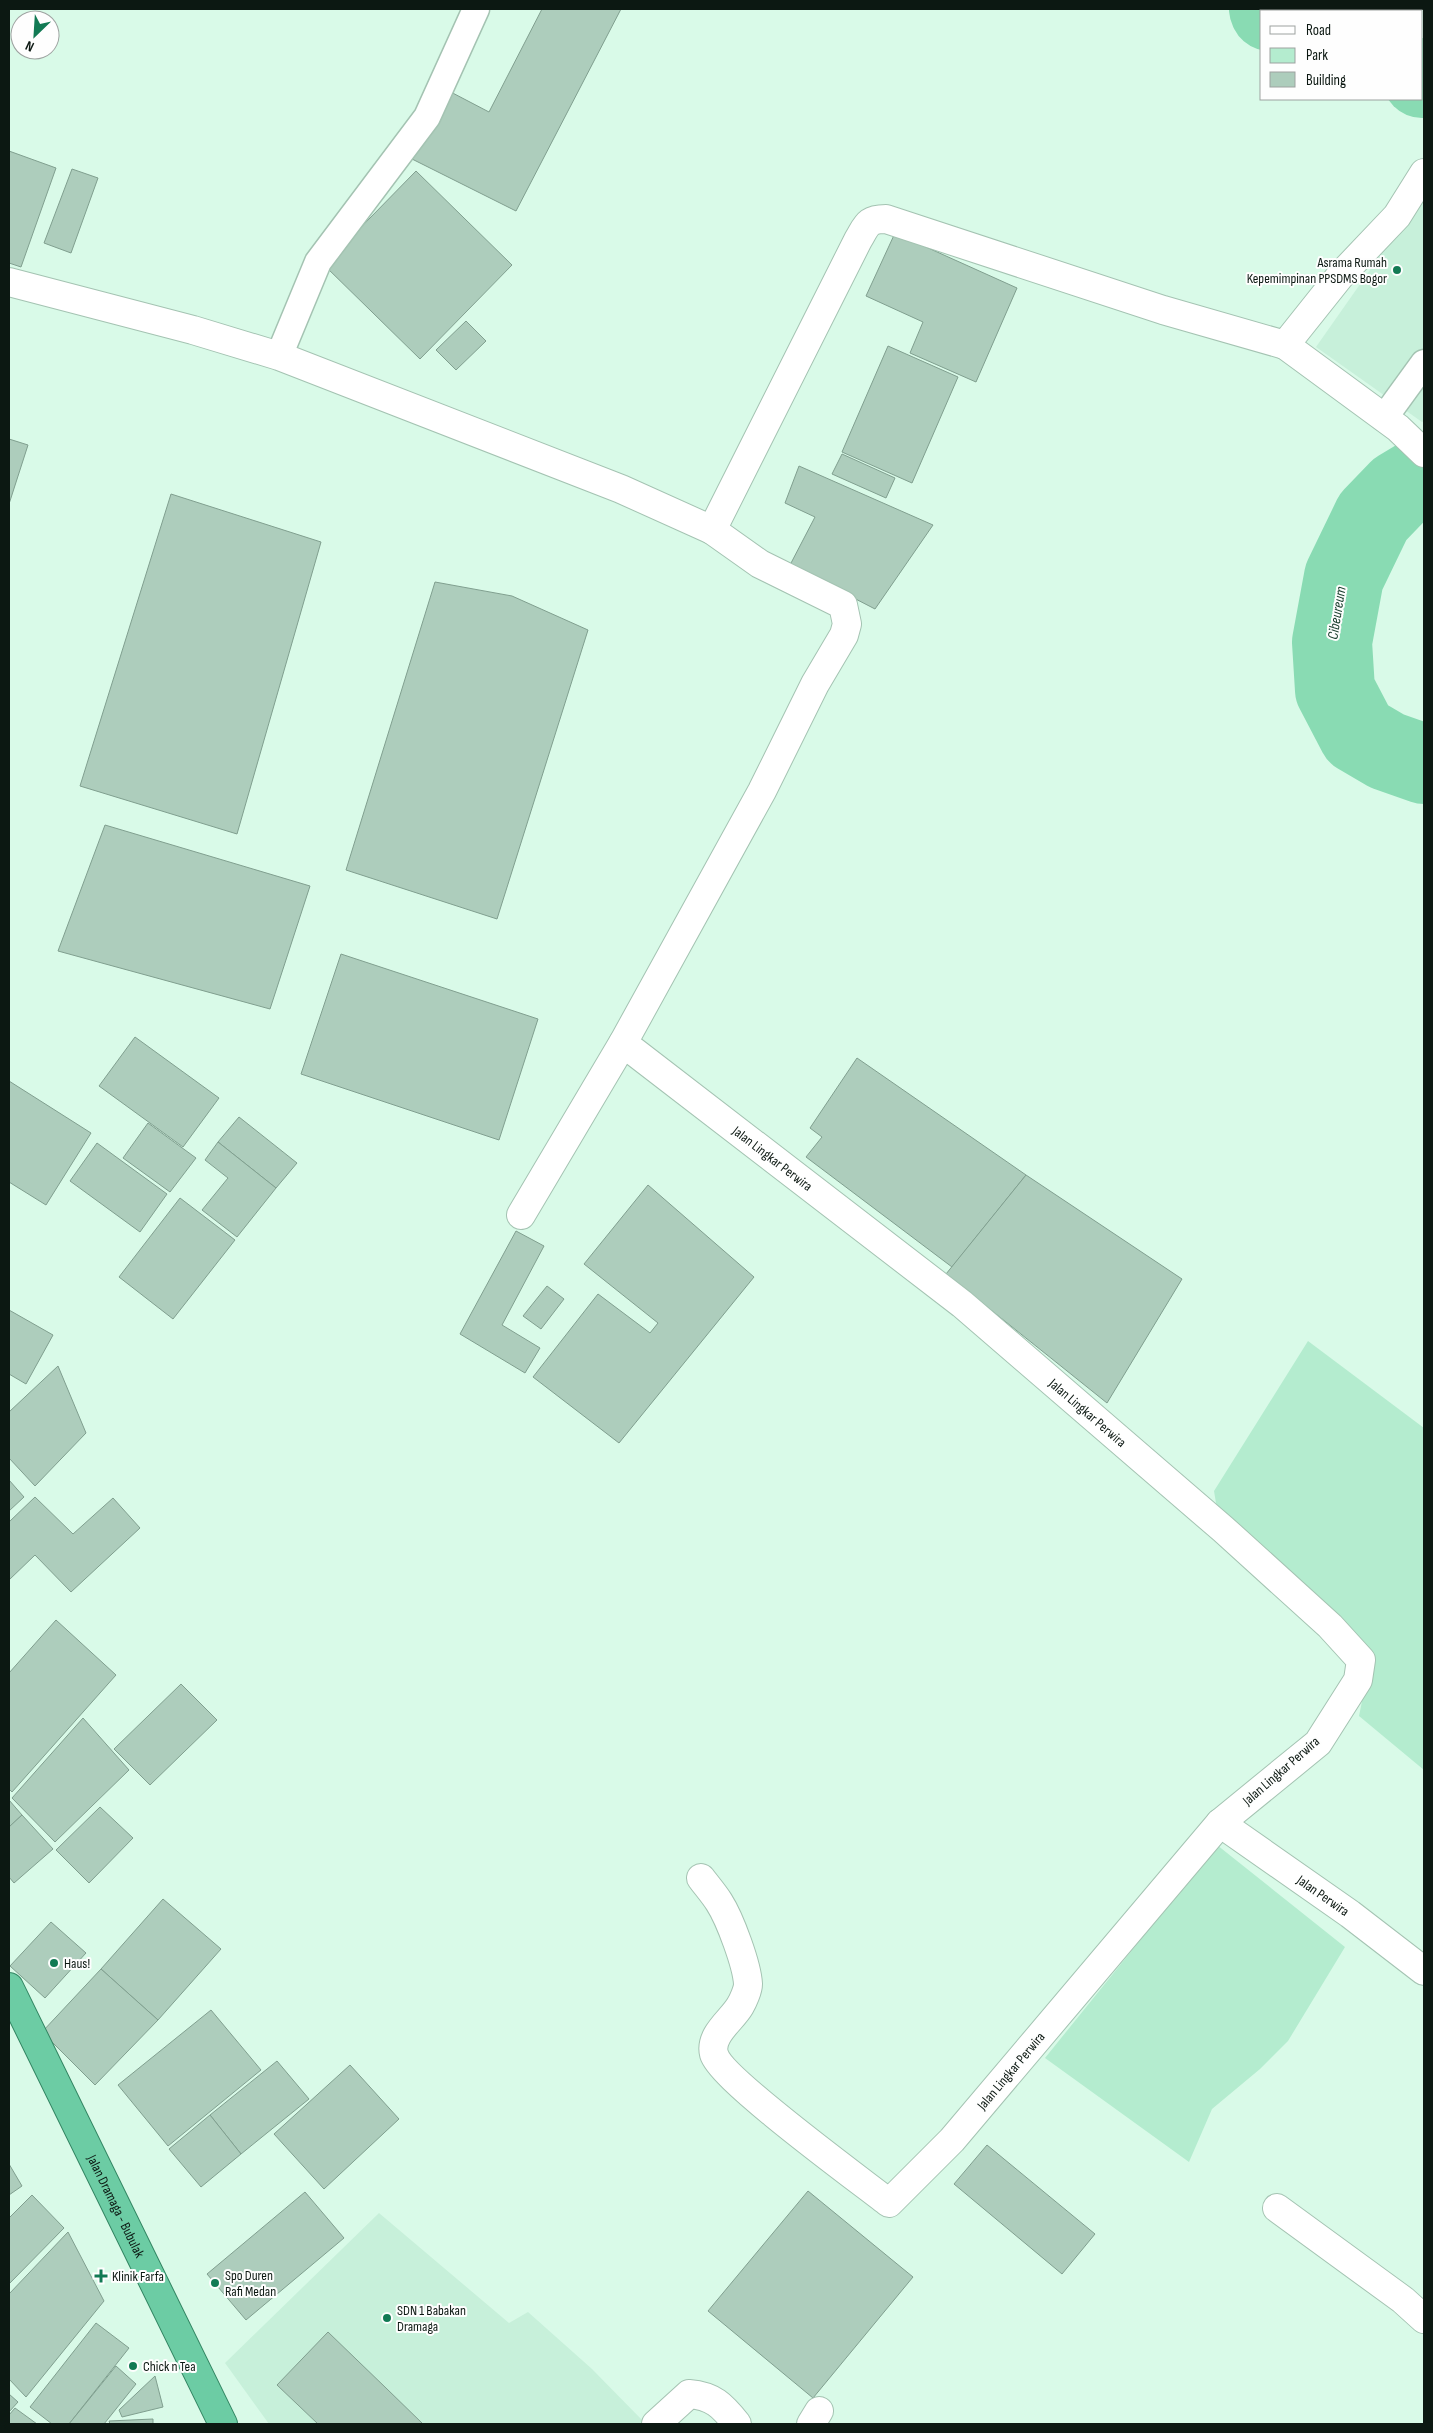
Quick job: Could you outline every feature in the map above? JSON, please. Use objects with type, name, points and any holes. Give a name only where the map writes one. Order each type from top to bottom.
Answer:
[{"type":"highway","name":"Jalan Dramaga - Bubulak","points":[[12,2004],[223,2424]]},
{"type":"street","points":[[1285,345],[1340,276],[1397,216],[1424,173]]},
{"type":"street","points":[[712,530],[858,240],[873,218],[886,218],[1162,310],[1285,345],[1391,423],[1424,453]]},
{"type":"street","points":[[9,282],[184,328],[279,356],[621,489],[712,530],[760,564],[844,605],[847,624],[844,635],[815,684],[762,791],[623,1043],[521,1215]]},
{"type":"street","name":"Jalan Lingkar Perwira","points":[[623,1043],[962,1304],[1222,1529],[1330,1626],[1361,1660],[1358,1680],[1318,1743],[1220,1823],[952,2140],[890,2203],[757,2100],[727,2072],[714,2055],[714,2044],[725,2024],[741,2006],[748,1986],[739,1948],[720,1902],[701,1878]]},
{"type":"street","name":"Jalan Perwira","points":[[1220,1823],[1358,1920],[1424,1971]]},
{"type":"street","points":[[1277,2208],[1403,2300],[1424,2319]]},
{"type":"street","points":[[656,2424],[689,2394],[707,2396],[728,2413],[737,2424]]},
{"type":"lane","points":[[279,356],[318,262],[427,118],[476,9]]},
{"type":"lane","points":[[1391,423],[1424,363]]},
{"type":"shaded area","name":"Asrama Rumah Kepemimpinan PPSDMS Bogor","points":[[1424,193],[1424,421],[1422,422],[1316,347]]},
{"type":"shaded area","name":"SDN 1 Babakan Dramaga","points":[[379,2213],[509,2323],[528,2312],[592,2369],[643,2421],[639,2424],[269,2424],[225,2363]]},
{"type":"green space","points":[[1308,1341],[1424,1428],[1424,1770],[1359,1716],[1369,1667],[1366,1646],[1342,1619],[1217,1509],[1214,1491]]},
{"type":"green space","points":[[1217,1845],[1345,1947],[1288,2041],[1260,2069],[1212,2109],[1189,2162],[1045,2058]]},
{"type":"building","points":[[542,9],[621,9],[516,211],[410,158],[445,89],[489,112]]},
{"type":"building","points":[[9,151],[56,168],[21,267],[9,263]]},
{"type":"building","points":[[72,169],[98,178],[71,253],[44,243]]},
{"type":"building","points":[[416,171],[512,265],[420,359],[324,265]]},
{"type":"building","points":[[895,233],[1017,288],[976,382],[910,353],[923,322],[866,296]]},
{"type":"building","points":[[466,321],[486,341],[456,370],[436,350]]},
{"type":"building","points":[[888,346],[958,377],[912,483],[842,452]]},
{"type":"building","points":[[9,439],[28,445],[9,504]]},
{"type":"building","points":[[842,454],[895,478],[886,498],[832,474]]},
{"type":"building","points":[[799,466],[933,525],[875,609],[790,565],[815,517],[785,503]]},
{"type":"building","points":[[171,494],[321,542],[237,834],[80,786]]},
{"type":"building","points":[[435,582],[512,596],[588,630],[497,919],[346,870]]},
{"type":"building","points":[[105,825],[310,886],[270,1009],[58,951]]},
{"type":"building","points":[[341,954],[538,1019],[499,1140],[301,1074]]},
{"type":"building","points":[[135,1037],[219,1098],[183,1147],[99,1086]]},
{"type":"building","points":[[857,1058],[1026,1175],[952,1267],[806,1157],[822,1137],[810,1128]]},
{"type":"building","points":[[9,1081],[91,1133],[46,1205],[9,1182]]},
{"type":"building","points":[[239,1117],[297,1163],[276,1188],[218,1142]]},
{"type":"building","points":[[148,1123],[196,1158],[170,1192],[123,1158]]},
{"type":"building","points":[[218,1142],[276,1188],[237,1237],[202,1210],[228,1178],[205,1160]]},
{"type":"building","points":[[97,1143],[167,1194],[140,1232],[70,1181]]},
{"type":"building","points":[[1026,1175],[1182,1279],[1107,1403],[946,1274]]},
{"type":"building","points":[[648,1185],[754,1277],[619,1443],[533,1377],[598,1294],[650,1333],[658,1323],[584,1264]]},
{"type":"building","points":[[180,1198],[235,1240],[173,1319],[119,1277]]},
{"type":"building","points":[[516,1231],[544,1246],[502,1325],[540,1348],[525,1373],[460,1334]]},
{"type":"building","points":[[547,1286],[564,1299],[541,1329],[523,1316]]},
{"type":"building","points":[[9,1310],[53,1335],[26,1384],[9,1374]]},
{"type":"building","points":[[58,1366],[86,1433],[35,1486],[9,1458],[9,1412]]},
{"type":"building","points":[[9,1480],[24,1497],[9,1511]]},
{"type":"building","points":[[35,1497],[73,1534],[113,1498],[140,1528],[71,1592],[35,1555],[9,1580],[9,1522]]},
{"type":"building","points":[[56,1620],[116,1675],[12,1792],[9,1789],[9,1673]]},
{"type":"building","points":[[181,1684],[217,1720],[150,1785],[114,1749]]},
{"type":"building","points":[[83,1718],[129,1770],[55,1842],[12,1798]]},
{"type":"building","points":[[9,1800],[22,1815],[9,1827]]},
{"type":"building","points":[[100,1807],[133,1838],[89,1883],[56,1850]]},
{"type":"building","points":[[22,1815],[53,1849],[14,1883],[9,1877],[9,1827]]},
{"type":"building","points":[[163,1899],[221,1949],[158,2020],[101,1969]]},
{"type":"building","points":[[51,1922],[86,1953],[45,1998],[10,1966]]},
{"type":"building","points":[[101,1969],[158,2020],[95,2085],[42,2032]]},
{"type":"building","points":[[211,2010],[261,2070],[168,2146],[118,2085]]},
{"type":"building","points":[[277,2061],[309,2099],[241,2154],[210,2115]]},
{"type":"building","points":[[350,2065],[399,2119],[324,2189],[274,2134]]},
{"type":"building","points":[[210,2115],[241,2154],[201,2187],[169,2149]]},
{"type":"building","points":[[987,2145],[1095,2234],[1062,2274],[954,2184]]},
{"type":"building","points":[[9,2164],[22,2186],[9,2195]]},
{"type":"building","points":[[808,2191],[913,2277],[813,2398],[708,2311]]},
{"type":"building","points":[[305,2192],[344,2238],[246,2320],[207,2274]]},
{"type":"building","points":[[32,2195],[64,2228],[9,2284],[9,2218]]},
{"type":"building","points":[[68,2232],[104,2301],[26,2397],[9,2379],[9,2294]]},
{"type":"building","points":[[96,2323],[129,2348],[69,2424],[52,2424],[30,2407]]},
{"type":"building","points":[[328,2332],[423,2424],[318,2424],[277,2385]]},
{"type":"building","points":[[116,2366],[136,2384],[104,2424],[69,2424]]},
{"type":"building","points":[[155,2376],[163,2407],[122,2417],[119,2410]]},
{"type":"building","points":[[9,2394],[18,2402],[9,2412]]},
{"type":"building","points":[[15,2408],[37,2424],[9,2424],[9,2415]]},
{"type":"building","points":[[153,2419],[153,2424],[110,2424],[109,2421]]},
{"type":"waterway","name":"Cibeureum","points":[[1424,475],[1399,490],[1373,517],[1344,577],[1332,642],[1335,690],[1358,734],[1387,751],[1424,764]]},
{"type":"place","name":"Asrama Rumah Kepemimpinan PPSDMS Bogor","points":[[1397,270]]},
{"type":"place","name":"Haus!","points":[[54,1963]]},
{"type":"place","name":"Klinik Farfa","points":[[101,2276]]},
{"type":"place","name":"Spo Duren Rafi Medan","points":[[215,2283]]},
{"type":"place","name":"SDN 1 Babakan Dramaga","points":[[387,2318]]},
{"type":"place","name":"Chick n Tea","points":[[133,2366]]}]
